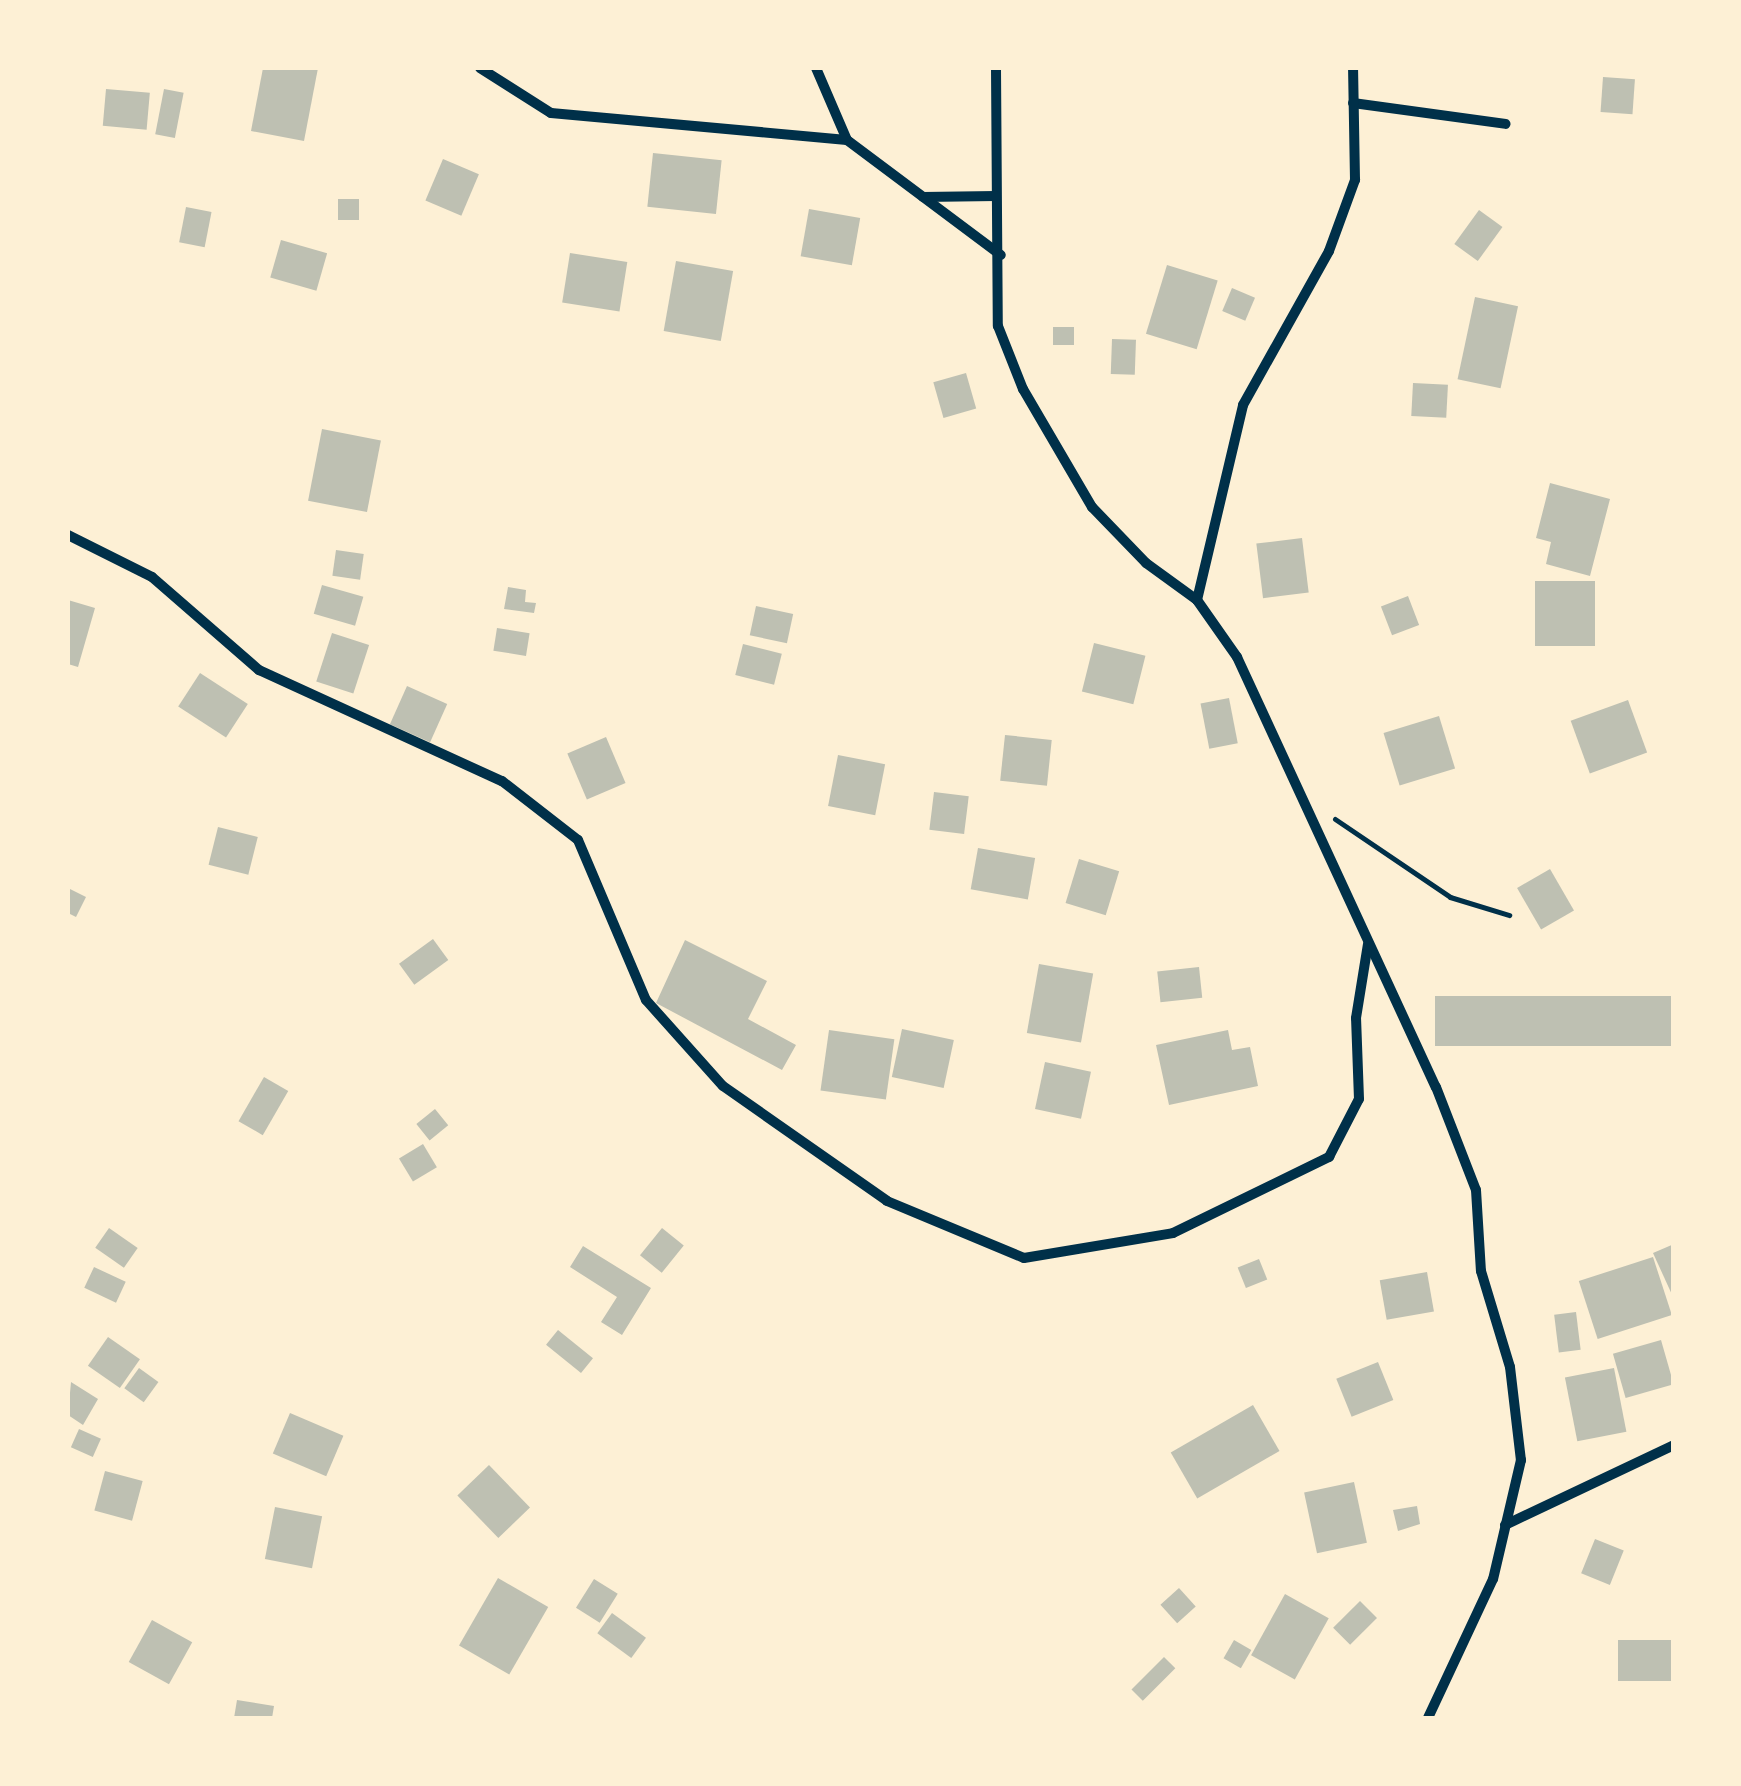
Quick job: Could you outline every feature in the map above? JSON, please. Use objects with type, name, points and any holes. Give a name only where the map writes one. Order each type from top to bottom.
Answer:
[{"type":"street","points":[[480,68],[551,113],[846,140],[1001,255]]},
{"type":"street","points":[[816,68],[846,140]]},
{"type":"street","points":[[996,68],[996,196],[1001,255],[998,326],[1023,389],[1092,507],[1146,563],[1197,600],[1237,657],[1436,1087],[1476,1190],[1481,1270],[1510,1367],[1521,1460],[1493,1580],[1428,1718]]},
{"type":"street","points":[[1197,600],[1243,406],[1328,251],[1355,180],[1353,68]]},
{"type":"street","points":[[1354,103],[1506,124]]},
{"type":"street","points":[[923,196],[996,196]]},
{"type":"street","points":[[68,535],[152,578],[259,670],[502,781],[578,840],[646,1000],[723,1086],[887,1201],[1024,1258],[1173,1233],[1329,1158],[1358,1099],[1356,1018],[1368,943]]},
{"type":"street","points":[[1506,1525],[1674,1445]]},
{"type":"path","points":[[1296,791],[1450,897],[1509,915]]},
{"type":"building","points":[[263,68],[318,68],[304,141],[251,131]]},
{"type":"building","points":[[1603,77],[1635,79],[1632,114],[1601,112]]},
{"type":"building","points":[[106,89],[150,93],[147,130],[103,126]]},
{"type":"building","points":[[164,89],[184,93],[175,138],[155,134]]},
{"type":"building","points":[[653,153],[722,160],[716,214],[647,207]]},
{"type":"building","points":[[443,159],[479,174],[461,216],[425,200]]},
{"type":"building","points":[[338,199],[359,199],[359,220],[338,220]]},
{"type":"building","points":[[186,207],[212,212],[205,247],[179,242]]},
{"type":"building","points":[[809,209],[860,218],[852,265],[801,256]]},
{"type":"building","points":[[1479,210],[1502,227],[1478,261],[1454,244]]},
{"type":"building","points":[[281,240],[327,253],[316,291],[270,277]]},
{"type":"building","points":[[570,253],[627,262],[619,311],[562,302]]},
{"type":"building","points":[[676,261],[733,271],[721,341],[664,331]]},
{"type":"building","points":[[1167,265],[1218,280],[1197,349],[1146,334]]},
{"type":"building","points":[[1232,288],[1255,298],[1245,321],[1222,311]]},
{"type":"building","points":[[1475,297],[1518,306],[1501,388],[1458,379]]},
{"type":"building","points":[[1053,327],[1074,327],[1074,345],[1053,345]]},
{"type":"building","points":[[1112,339],[1136,340],[1135,375],[1111,374]]},
{"type":"building","points":[[966,373],[976,409],[944,418],[933,382]]},
{"type":"building","points":[[1413,383],[1448,385],[1446,418],[1411,416]]},
{"type":"building","points":[[322,429],[381,440],[367,512],[308,501]]},
{"type":"building","points":[[1550,483],[1610,499],[1590,576],[1546,564],[1551,542],[1536,538]]},
{"type":"building","points":[[1302,538],[1309,593],[1263,598],[1256,544]]},
{"type":"building","points":[[336,550],[364,554],[360,580],[332,576]]},
{"type":"building","points":[[1535,581],[1595,581],[1595,646],[1535,646]]},
{"type":"building","points":[[322,585],[363,597],[355,626],[314,614]]},
{"type":"building","points":[[508,587],[526,590],[525,602],[536,603],[534,613],[504,609]]},
{"type":"building","points":[[1408,596],[1419,625],[1392,635],[1381,606]]},
{"type":"building","points":[[68,600],[95,608],[78,667],[68,664]]},
{"type":"building","points":[[756,606],[793,614],[787,643],[750,635]]},
{"type":"building","points":[[497,628],[530,633],[526,656],[493,651]]},
{"type":"building","points":[[332,633],[369,645],[353,694],[316,682]]},
{"type":"building","points":[[1094,643],[1145,656],[1133,704],[1082,692]]},
{"type":"building","points":[[743,644],[782,654],[774,685],[735,675]]},
{"type":"building","points":[[200,673],[248,704],[226,738],[178,707]]},
{"type":"building","points":[[407,686],[447,704],[430,742],[390,724]]},
{"type":"building","points":[[1229,698],[1238,743],[1209,749],[1201,704]]},
{"type":"building","points":[[1628,700],[1647,753],[1590,773],[1571,721]]},
{"type":"building","points":[[1439,716],[1455,769],[1400,786],[1384,733]]},
{"type":"building","points":[[1005,735],[1052,740],[1047,786],[1000,781]]},
{"type":"building","points":[[606,737],[626,783],[587,799],[567,753]]},
{"type":"building","points":[[838,755],[885,764],[875,815],[828,806]]},
{"type":"building","points":[[934,792],[969,796],[964,834],[929,830]]},
{"type":"building","points":[[218,827],[258,837],[248,875],[209,865]]},
{"type":"building","points":[[978,848],[1035,858],[1028,899],[971,889]]},
{"type":"building","points":[[1079,859],[1119,871],[1106,915],[1066,903]]},
{"type":"building","points":[[1550,869],[1574,911],[1541,930],[1517,888]]},
{"type":"building","points":[[68,888],[86,897],[76,917],[68,913]]},
{"type":"building","points":[[433,939],[448,960],[414,985],[399,964]]},
{"type":"building","points":[[685,940],[767,981],[748,1019],[796,1045],[782,1070],[656,1003]]},
{"type":"building","points":[[1039,964],[1093,974],[1081,1042],[1027,1033]]},
{"type":"building","points":[[1199,967],[1202,998],[1160,1002],[1157,971]]},
{"type":"building","points":[[1435,996],[1674,996],[1674,1046],[1435,1046]]},
{"type":"building","points":[[902,1029],[954,1040],[944,1088],[892,1077]]},
{"type":"building","points":[[829,1030],[894,1039],[886,1100],[821,1090]]},
{"type":"building","points":[[1228,1030],[1232,1050],[1250,1047],[1258,1086],[1169,1105],[1156,1045]]},
{"type":"building","points":[[1045,1062],[1091,1072],[1081,1119],[1035,1109]]},
{"type":"building","points":[[264,1077],[288,1091],[263,1135],[238,1121]]},
{"type":"building","points":[[435,1109],[448,1125],[430,1140],[416,1124]]},
{"type":"building","points":[[423,1144],[437,1167],[413,1182],[399,1158]]},
{"type":"building","points":[[109,1228],[138,1248],[124,1268],[95,1248]]},
{"type":"building","points":[[662,1228],[684,1246],[662,1273],[640,1255]]},
{"type":"building","points":[[1674,1244],[1674,1299],[1653,1253]]},
{"type":"building","points":[[583,1246],[651,1288],[622,1335],[601,1322],[617,1297],[570,1267]]},
{"type":"building","points":[[1653,1257],[1672,1315],[1598,1339],[1579,1281]]},
{"type":"building","points":[[1259,1259],[1267,1279],[1246,1288],[1238,1268]]},
{"type":"building","points":[[94,1267],[126,1282],[116,1303],[84,1288]]},
{"type":"building","points":[[1427,1272],[1434,1311],[1387,1320],[1380,1280]]},
{"type":"building","points":[[1576,1312],[1581,1350],[1559,1352],[1554,1315]]},
{"type":"building","points":[[558,1330],[593,1358],[581,1373],[546,1345]]},
{"type":"building","points":[[108,1337],[140,1359],[120,1388],[88,1366]]},
{"type":"building","points":[[1661,1340],[1674,1384],[1626,1398],[1613,1354]]},
{"type":"building","points":[[1378,1362],[1393,1400],[1352,1417],[1336,1379]]},
{"type":"building","points":[[139,1368],[158,1382],[144,1402],[124,1388]]},
{"type":"building","points":[[1614,1368],[1626,1432],[1577,1441],[1565,1378]]},
{"type":"building","points":[[71,1382],[98,1399],[83,1425],[68,1415]]},
{"type":"building","points":[[1253,1405],[1280,1451],[1197,1498],[1171,1452]]},
{"type":"building","points":[[290,1413],[343,1436],[326,1476],[273,1454]]},
{"type":"building","points":[[79,1429],[101,1439],[93,1457],[71,1447]]},
{"type":"building","points":[[489,1465],[530,1507],[498,1538],[457,1496]]},
{"type":"building","points":[[105,1471],[143,1481],[132,1521],[94,1511]]},
{"type":"building","points":[[1354,1482],[1367,1543],[1317,1553],[1304,1493]]},
{"type":"building","points":[[1417,1506],[1420,1524],[1398,1531],[1393,1510]]},
{"type":"building","points":[[275,1507],[322,1516],[312,1568],[265,1559]]},
{"type":"building","points":[[1595,1539],[1624,1551],[1610,1585],[1581,1573]]},
{"type":"building","points":[[498,1578],[548,1607],[509,1675],[459,1646]]},
{"type":"building","points":[[594,1579],[618,1594],[600,1623],[576,1608]]},
{"type":"building","points":[[1179,1588],[1196,1607],[1177,1623],[1160,1605]]},
{"type":"building","points":[[1285,1594],[1329,1618],[1295,1679],[1251,1655]]},
{"type":"building","points":[[1360,1601],[1377,1618],[1350,1645],[1333,1628]]},
{"type":"building","points":[[612,1613],[646,1638],[631,1658],[597,1633]]},
{"type":"building","points":[[152,1620],[192,1642],[169,1684],[129,1662]]},
{"type":"building","points":[[1234,1640],[1251,1650],[1241,1668],[1224,1658]]},
{"type":"building","points":[[1618,1640],[1674,1640],[1674,1681],[1618,1681]]},
{"type":"building","points":[[1164,1657],[1175,1668],[1143,1701],[1131,1690]]},
{"type":"building","points":[[237,1700],[274,1706],[272,1718],[234,1718]]}]
